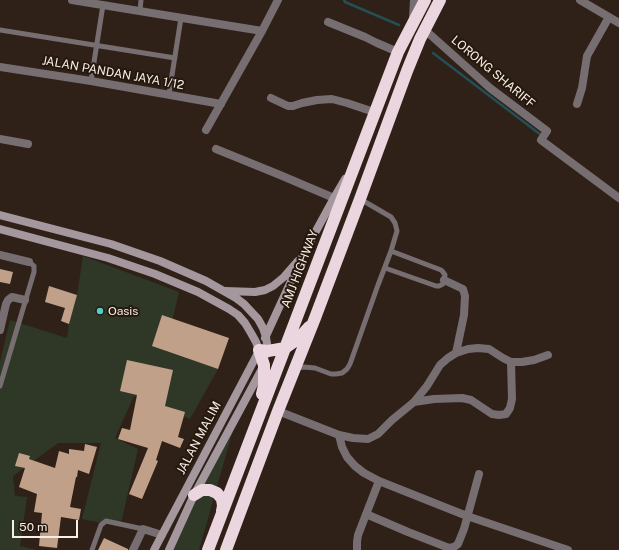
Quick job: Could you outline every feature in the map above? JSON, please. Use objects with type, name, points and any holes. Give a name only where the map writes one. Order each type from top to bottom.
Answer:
[{"type":"highway","name":"AMJ HIGHWAY","points":[[208,550],[374,112],[398,52],[425,0]]},
{"type":"highway","points":[[226,550],[360,199],[407,71],[440,0]]},
{"type":"highway","points":[[247,447],[264,385],[264,351],[285,348],[302,335],[315,318]]},
{"type":"highway","points":[[194,495],[202,490],[210,490],[218,493],[222,499],[222,514]]},
{"type":"main road","points":[[264,351],[266,337],[304,253],[355,163]]},
{"type":"main road","points":[[0,215],[118,247],[160,261],[206,281],[225,291],[252,311],[263,328],[266,337]]},
{"type":"main road","points":[[0,229],[108,258],[155,274],[198,292],[238,315],[245,323],[256,342],[264,351]]},
{"type":"main road","points":[[225,291],[255,292],[265,290],[284,277],[304,253]]},
{"type":"main road","name":"JALAN MALIM","points":[[154,550],[264,351]]},
{"type":"main road","name":"JALAN MALIM","points":[[168,550],[194,495],[264,365]]},
{"type":"street","points":[[72,0],[262,31]]},
{"type":"street","points":[[206,130],[278,0]]},
{"type":"street","points":[[412,25],[414,0]]},
{"type":"street","points":[[580,0],[619,24]]},
{"type":"street","points":[[577,104],[582,88],[587,56],[609,17]]},
{"type":"street","points":[[328,22],[398,52]]},
{"type":"street","name":"LORONG SHARIFF","points":[[425,30],[490,88],[547,131],[541,140],[619,198]]},
{"type":"street","name":"JALAN PANDAN JAYA 1/12","points":[[0,67],[169,94],[221,104]]},
{"type":"street","points":[[271,98],[288,106],[317,100],[332,99],[347,102],[374,112]]},
{"type":"street","points":[[0,139],[28,144]]},
{"type":"street","points":[[216,149],[334,198]]},
{"type":"street","points":[[0,255],[29,262]]},
{"type":"street","points":[[444,280],[463,289],[465,296],[464,315],[456,353]]},
{"type":"street","points":[[0,330],[8,300],[12,297],[25,300]]},
{"type":"street","points":[[278,411],[339,435],[353,438],[368,438],[378,434],[414,402],[427,386],[440,365],[456,353],[473,348],[489,349],[511,362],[528,361],[548,355]]},
{"type":"street","points":[[414,402],[434,399],[462,398],[471,400],[492,414],[506,414],[510,408],[512,399],[511,362]]},
{"type":"street","points":[[339,435],[342,447],[347,457],[364,473],[378,481],[468,516],[568,550]]},
{"type":"street","points":[[366,514],[449,548],[454,547],[458,544],[468,516],[479,474]]},
{"type":"street","points":[[357,550],[358,534],[378,481]]},
{"type":"street","points":[[134,550],[143,529],[162,535]]},
{"type":"lane","points":[[140,11],[141,0]]},
{"type":"lane","points":[[91,81],[103,5]]},
{"type":"lane","points":[[169,94],[181,18]]},
{"type":"lane","points":[[0,30],[174,58]]},
{"type":"lane","points":[[296,368],[315,368],[331,374],[336,374],[342,373],[350,364],[391,252],[397,231],[395,223],[391,217],[360,199]]},
{"type":"lane","points":[[385,268],[436,286],[443,284],[445,275],[441,270],[391,252]]},
{"type":"lane","points":[[0,386],[34,272],[34,266],[29,262]]},
{"type":"lane","points":[[92,550],[101,525],[106,521],[143,529]]},
{"type":"green space","points":[[83,256],[179,292],[165,351],[218,369],[190,419],[134,396],[115,438],[138,449],[122,519],[117,526],[82,519],[101,443],[58,443],[13,476],[15,496],[27,497],[20,546],[37,550],[0,550],[0,362],[10,320],[67,338],[69,324],[77,295]]},
{"type":"green space","points":[[238,413],[199,550],[171,550]]},
{"type":"building","points":[[0,269],[13,272],[10,284],[0,282]]},
{"type":"building","points":[[49,286],[77,295],[69,324],[61,321],[65,308],[45,302]]},
{"type":"building","points":[[162,315],[229,338],[218,369],[152,346]]},
{"type":"building","points":[[127,360],[173,370],[165,406],[185,412],[178,437],[184,439],[180,448],[162,441],[156,460],[158,461],[142,499],[129,494],[148,448],[118,439],[122,428],[130,430],[137,395],[120,391]]},
{"type":"building","points":[[85,444],[97,447],[89,474],[78,470],[76,477],[70,507],[81,509],[79,520],[61,517],[57,548],[39,546],[42,513],[34,512],[37,494],[19,487],[25,468],[15,466],[19,453],[30,456],[29,459],[55,468],[59,451],[69,454],[69,449],[84,451]]},
{"type":"building","points":[[104,538],[128,549],[128,550],[98,550]]},
{"type":"waterway","points":[[344,0],[345,2],[399,25]]},
{"type":"waterway","points":[[433,53],[541,135]]},
{"type":"place","name":"Oasis","points":[[100,311]]}]
